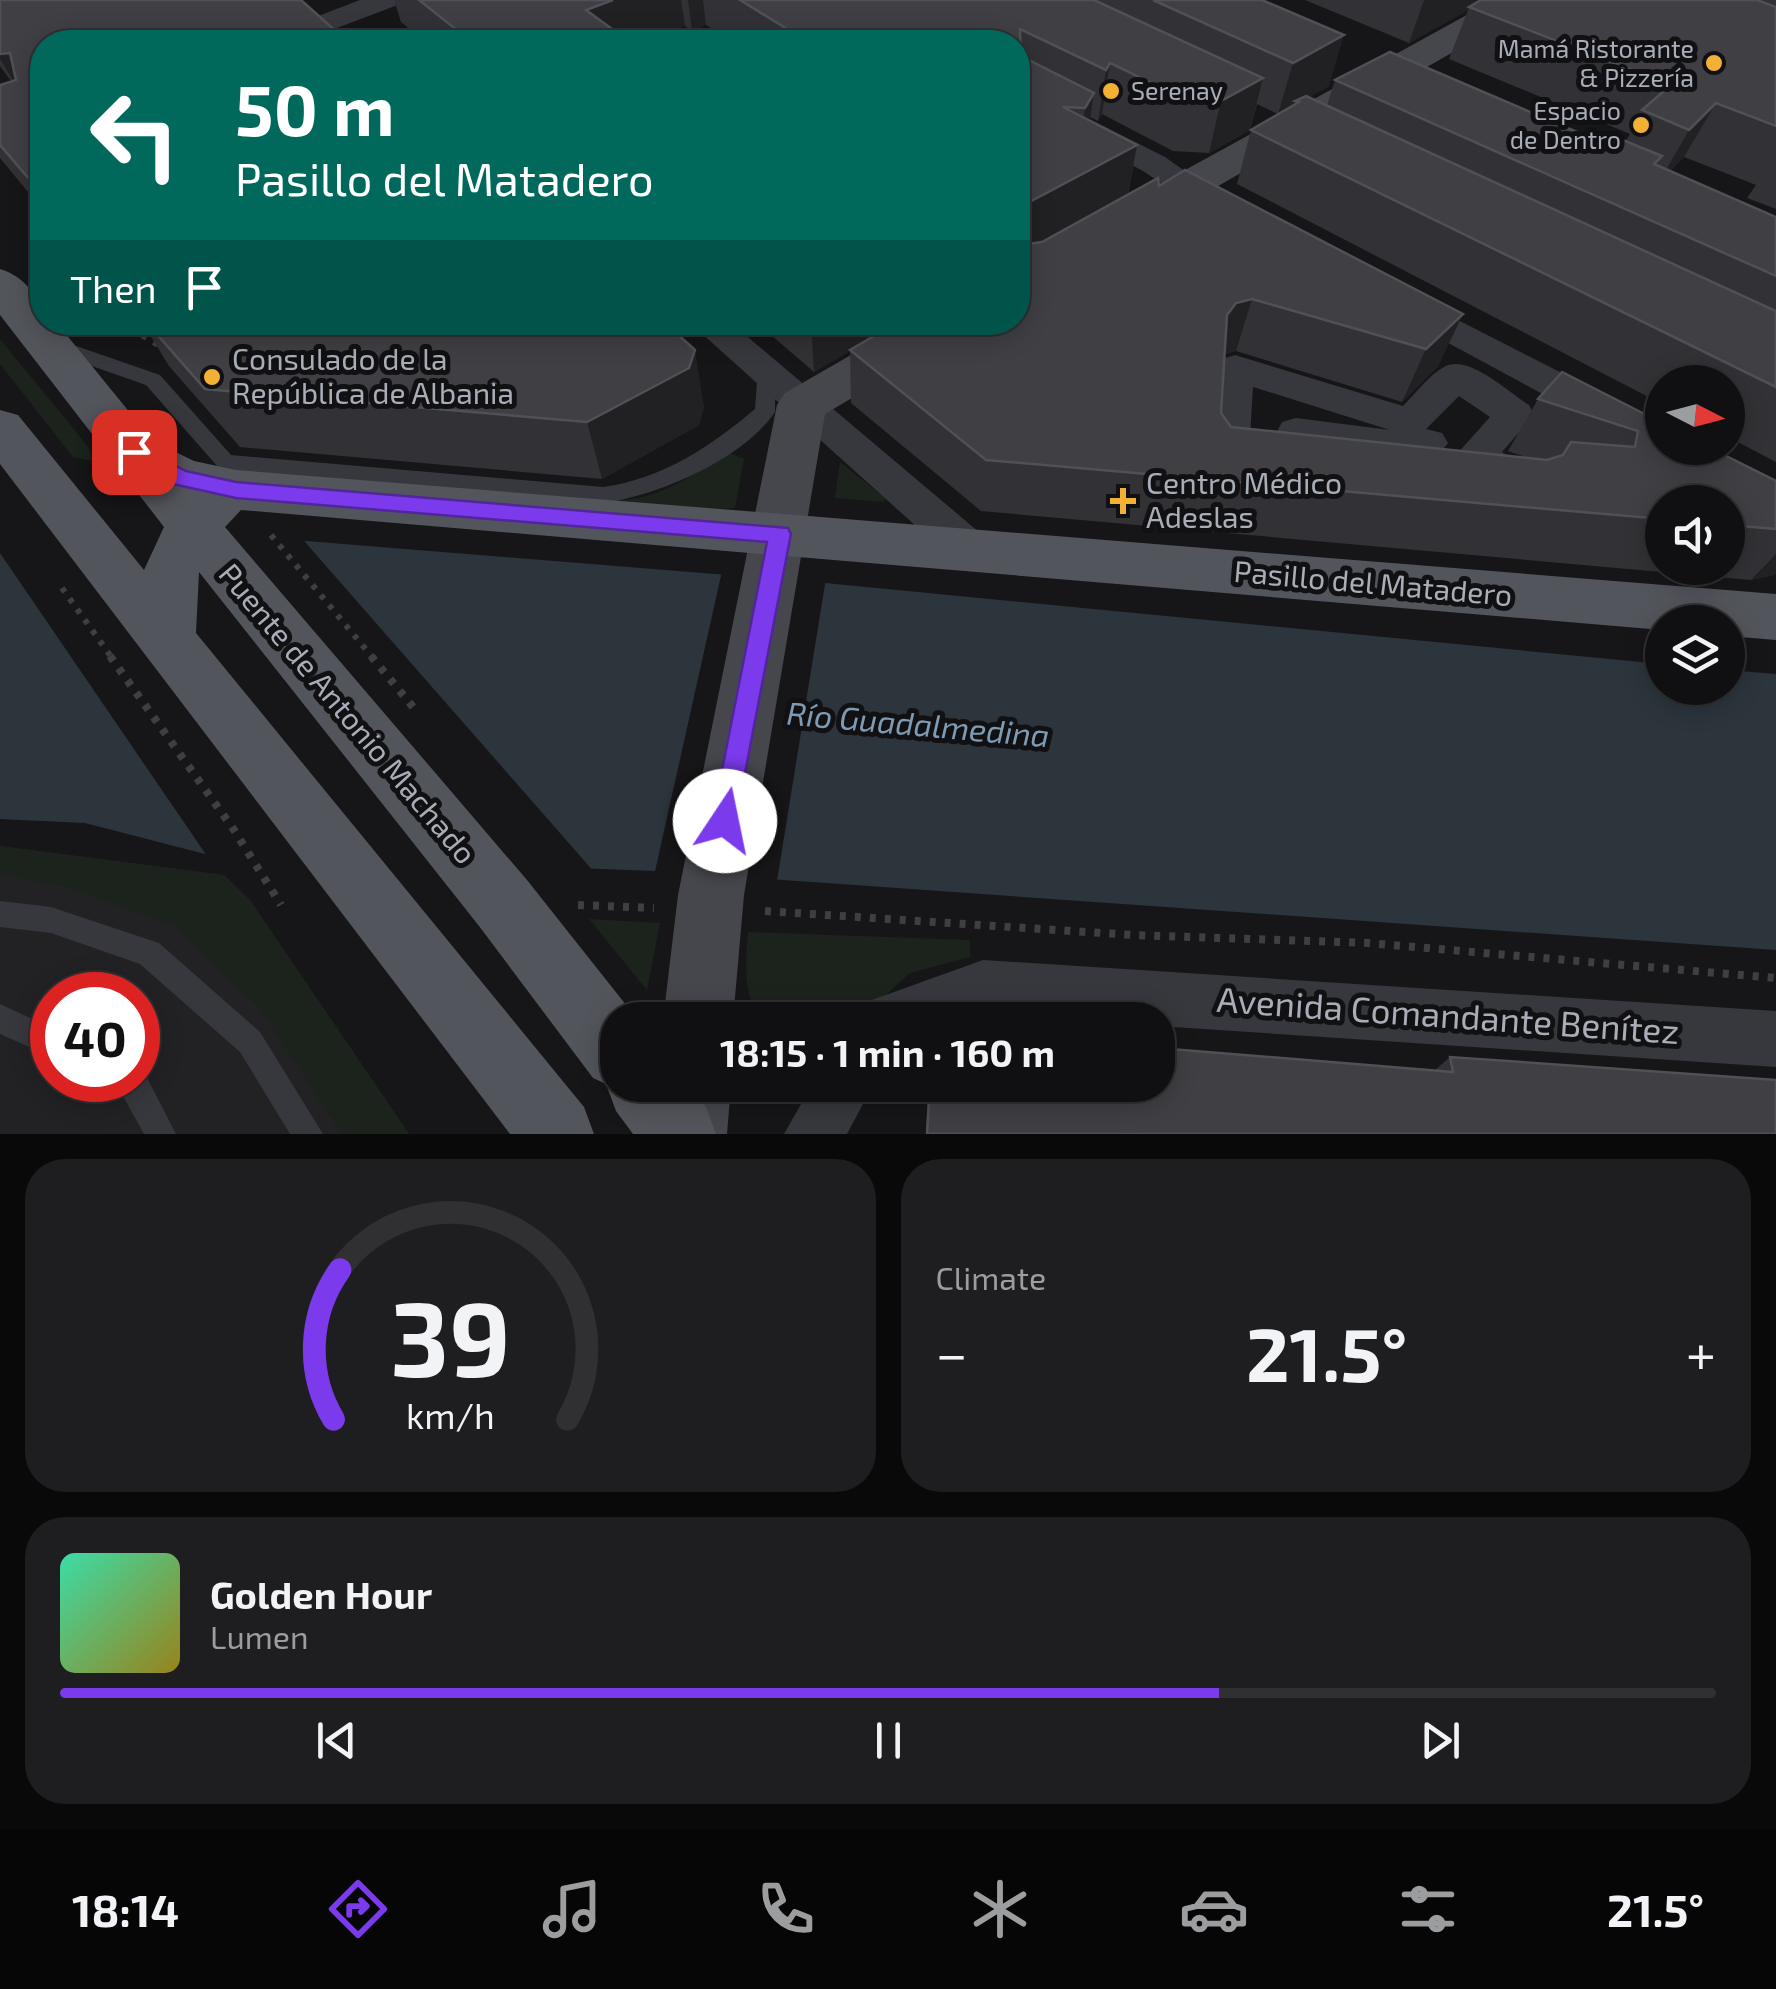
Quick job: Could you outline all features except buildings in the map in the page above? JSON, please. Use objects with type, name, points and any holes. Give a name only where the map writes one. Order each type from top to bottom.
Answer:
[{"type":"main road","points":[[0,284],[30,321]]},
{"type":"main road","points":[[41,335],[134,452],[206,494]]},
{"type":"main road","points":[[0,428],[556,1134]]},
{"type":"main road","name":"Pasillo del Matadero","points":[[206,494],[778,543],[970,550],[1776,617]]},
{"type":"main road","name":"Puente de Antonio Machado","points":[[168,644],[164,599],[170,562],[206,494],[600,1029]]},
{"type":"main road","points":[[655,1102],[679,1134]]},
{"type":"street","points":[[312,30],[357,15],[385,0]]},
{"type":"street","points":[[1030,274],[1186,185],[1266,126],[1416,86],[1520,0]]},
{"type":"street","points":[[1340,53],[1416,86]]},
{"type":"street","points":[[1030,99],[1259,228]]},
{"type":"street","points":[[1266,126],[1320,150]]},
{"type":"street","points":[[1364,284],[1645,432]]},
{"type":"street","points":[[722,335],[970,550]]},
{"type":"street","points":[[783,389],[914,335]]},
{"type":"street","points":[[1296,432],[1422,448],[1483,394],[1522,367]]},
{"type":"street","points":[[1235,368],[1410,422],[1457,376],[1483,394],[1515,415],[1476,455],[1520,482],[1516,492],[1229,465],[1235,368]]},
{"type":"street","points":[[700,1002],[708,904],[778,543],[783,389]]},
{"type":"street","name":"Avenida Comandante Benítez","points":[[939,1002],[982,987],[1776,1039]]},
{"type":"street","points":[[690,1134],[693,1102]]},
{"type":"street","points":[[813,1134],[834,1102]]},
{"type":"lane","points":[[48,343],[153,380],[206,494],[630,493],[732,442],[783,389]]},
{"type":"lane","points":[[0,914],[52,920],[150,954],[250,1042],[308,1134]]},
{"type":"lane","points":[[0,1019],[30,1033]]},
{"type":"lane","points":[[144,1102],[161,1134]]},
{"type":"path","points":[[143,335],[170,350]]},
{"type":"path","points":[[56,580],[234,830],[281,905]]},
{"type":"path","points":[[580,908],[708,904],[1133,934],[1368,943],[1776,978]]},
{"type":"shaded area","points":[[0,339],[90,449],[92,461],[73,457],[0,364]]},
{"type":"shaded area","points":[[729,453],[744,459],[735,508],[686,511],[609,500],[657,493]]},
{"type":"shaded area","points":[[840,462],[885,498],[884,502],[835,498]]},
{"type":"shaded area","points":[[0,846],[224,875],[250,900],[409,1134],[0,1134]]},
{"type":"shaded area","points":[[0,846],[224,875],[250,900],[409,1134],[342,1134],[258,1007],[177,927],[63,886],[0,875]]},
{"type":"shaded area","points":[[589,919],[660,923],[647,990]]},
{"type":"shaded area","points":[[748,932],[970,940],[970,957],[910,973],[878,1002],[752,1002],[746,967]]},
{"type":"water","name":"Río Guadalmedina","points":[[0,516],[825,583],[1645,662],[1645,705],[1745,705],[1745,671],[1776,674],[1776,950],[655,871],[205,854],[85,823],[0,819]]},
{"type":"pier","points":[[0,511],[298,534],[595,873],[209,859],[0,553]]},
{"type":"pier","points":[[722,571],[826,578],[776,887],[654,876]]},
{"type":"place","name":"Mamá Ristorante & Pizzería","points":[[1714,63]]},
{"type":"place","name":"Serenay","points":[[1111,91]]},
{"type":"place","name":"Espacio de Dentro","points":[[1641,125]]},
{"type":"place","name":"Consulado de la República de Albania","points":[[212,377]]},
{"type":"place","name":"Centro Médico Adeslas","points":[[1123,501]]},
{"type":"route","points":[[134,452],[180,478],[236,490],[780,534],[725,821]]}]
